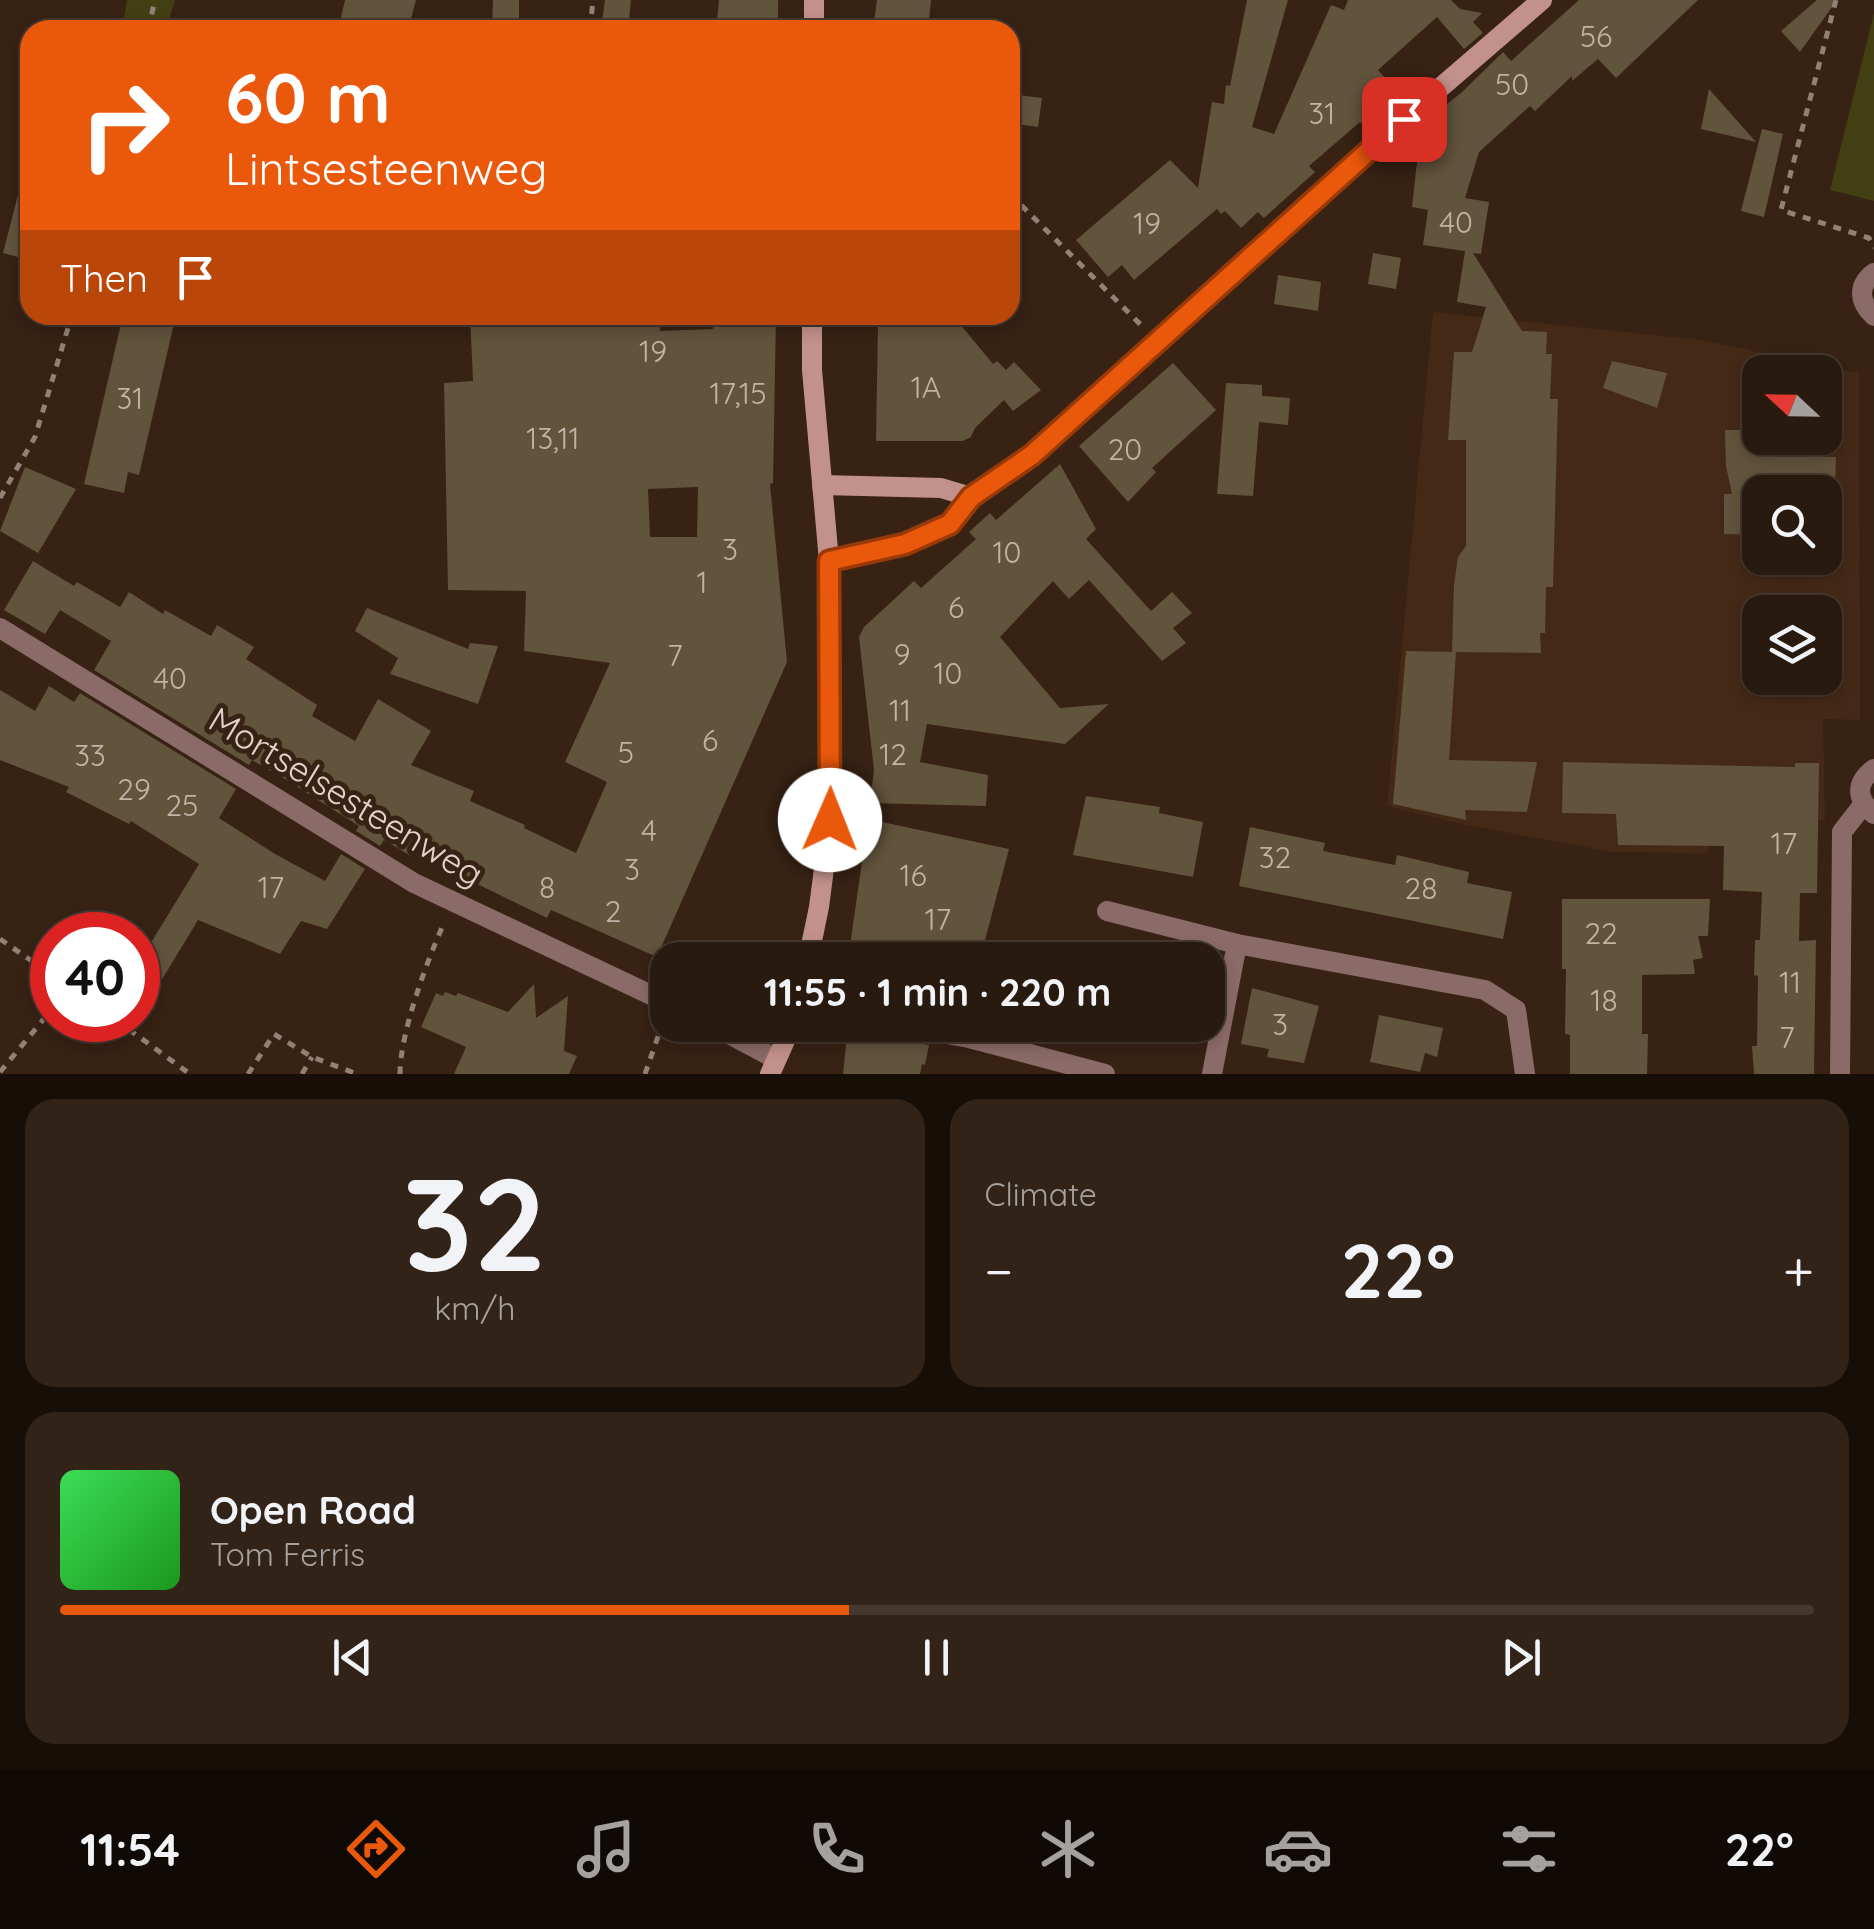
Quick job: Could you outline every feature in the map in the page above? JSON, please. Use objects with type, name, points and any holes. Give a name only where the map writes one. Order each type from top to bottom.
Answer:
[{"type":"street","points":[[829,561],[905,544],[950,524],[971,497],[1032,455],[1542,0]]},
{"type":"street","points":[[1874,273],[1865,281],[1861,294],[1865,307],[1874,316]]},
{"type":"street","points":[[812,325],[812,370],[829,561],[831,815],[812,942]]},
{"type":"street","points":[[822,485],[941,488],[971,497]]},
{"type":"street","name":"Mortselsesteenweg","points":[[0,628],[414,883],[650,1004]]},
{"type":"street","points":[[1840,1074],[1842,832],[1869,810],[1859,792],[1862,778],[1874,769]]},
{"type":"street","points":[[1107,911],[1237,944],[1485,990],[1516,1010],[1525,1074]]},
{"type":"street","points":[[1212,1074],[1237,944]]},
{"type":"street","points":[[737,1042],[773,1066],[784,1042]]},
{"type":"street","points":[[983,1042],[1104,1074]]},
{"type":"path","points":[[1836,0],[1781,210],[1869,238],[1874,248]]},
{"type":"path","points":[[1020,204],[1158,342]]},
{"type":"path","points":[[0,498],[35,437],[69,325]]},
{"type":"path","points":[[400,1074],[400,1058],[416,1003],[454,902]]},
{"type":"path","points":[[0,939],[30,960]]},
{"type":"path","points":[[248,1074],[274,1034],[312,1057],[357,1074]]},
{"type":"path","points":[[0,1072],[30,1036]]},
{"type":"path","points":[[146,1042],[190,1074]]},
{"type":"path","points":[[645,1074],[655,1042]]},
{"type":"path","points":[[302,1074],[312,1057]]},
{"type":"shaded area","points":[[127,0],[175,0],[169,20],[124,20]]},
{"type":"shaded area","points":[[1874,13],[1874,201],[1830,190]]},
{"type":"shaded area","points":[[1433,312],[1701,340],[1773,355],[1742,355],[1742,455],[1842,455],[1842,369],[1859,373],[1860,720],[1823,719],[1825,820],[1711,816],[1708,853],[1612,852],[1387,806]]},
{"type":"building","points":[[345,0],[416,0],[411,20],[340,20]]},
{"type":"building","points":[[493,0],[519,0],[519,20],[492,20]]},
{"type":"building","points":[[605,0],[631,0],[629,20],[602,20]]},
{"type":"building","points":[[719,0],[778,0],[778,20],[717,20]]},
{"type":"building","points":[[877,0],[931,0],[929,20],[874,20]]},
{"type":"building","points":[[1247,0],[1288,0],[1252,127],[1274,134],[1331,5],[1344,10],[1348,0],[1451,0],[1460,9],[1482,13],[1473,22],[1483,33],[1464,49],[1437,17],[1378,70],[1405,100],[1369,132],[1360,122],[1309,166],[1315,172],[1264,218],[1258,212],[1241,228],[1225,211],[1221,214],[1217,209],[1134,280],[1122,265],[1108,277],[1076,240],[1170,160],[1198,188],[1212,102],[1224,104]]},
{"type":"building","points":[[1579,0],[1698,0],[1616,78],[1598,59],[1572,81],[1572,76],[1535,111],[1530,106],[1479,152],[1465,198],[1489,202],[1481,254],[1473,253],[1522,331],[1547,332],[1546,354],[1552,354],[1550,399],[1558,399],[1553,587],[1546,587],[1541,653],[1452,652],[1454,585],[1458,557],[1466,546],[1466,440],[1448,440],[1454,352],[1472,352],[1486,307],[1457,302],[1465,251],[1423,245],[1428,210],[1412,207],[1419,144],[1401,140],[1461,93],[1503,52],[1511,61]]},
{"type":"building","points":[[1817,0],[1837,0],[1800,52],[1781,31]]},
{"type":"building","points":[[1709,89],[1756,142],[1701,129]]},
{"type":"building","points":[[1020,95],[1042,98],[1038,127],[1020,124]]},
{"type":"building","points":[[1762,129],[1783,134],[1764,217],[1741,211]]},
{"type":"building","points":[[20,187],[20,257],[3,253]]},
{"type":"building","points":[[1373,253],[1401,258],[1396,289],[1368,284]]},
{"type":"building","points":[[1278,275],[1321,282],[1318,311],[1274,304]]},
{"type":"building","points":[[121,325],[174,325],[139,475],[128,472],[124,493],[84,484]]},
{"type":"building","points":[[470,325],[660,325],[660,331],[713,329],[713,325],[776,325],[770,484],[787,662],[664,942],[650,942],[650,954],[551,910],[547,918],[384,840],[380,846],[356,831],[359,826],[282,777],[252,760],[249,765],[94,670],[111,641],[60,610],[45,634],[4,610],[33,561],[120,607],[129,592],[163,614],[165,610],[211,636],[217,625],[254,647],[246,659],[317,705],[312,716],[355,741],[378,699],[431,731],[411,765],[474,791],[470,801],[576,853],[607,782],[565,762],[610,663],[524,651],[526,591],[448,590],[444,383],[473,381]],"holes":[[[698,487],[697,537],[650,537],[648,489]]]},
{"type":"building","points":[[878,325],[961,325],[993,364],[997,361],[1006,370],[1014,362],[1041,390],[1013,411],[1004,400],[963,441],[876,441]]},
{"type":"building","points":[[1612,361],[1667,373],[1657,408],[1603,388]]},
{"type":"building","points":[[1173,363],[1216,410],[1152,468],[1156,472],[1128,502],[1079,446]]},
{"type":"building","points":[[1226,383],[1262,385],[1262,396],[1290,398],[1288,425],[1259,422],[1253,496],[1217,494]]},
{"type":"building","points":[[1725,430],[1742,430],[1742,455],[1836,457],[1835,475],[1742,475],[1742,534],[1724,534],[1724,494],[1732,494]]},
{"type":"building","points":[[1060,464],[1096,529],[1086,539],[1151,611],[1172,592],[1192,613],[1173,628],[1186,643],[1162,661],[1089,580],[1069,599],[1053,581],[1000,637],[1060,708],[1109,704],[1065,744],[927,724],[920,762],[988,775],[986,806],[870,803],[874,770],[859,637],[864,627],[914,581],[921,588],[976,539],[969,532],[990,513],[996,520]]},
{"type":"building","points":[[25,467],[76,489],[38,553],[0,531]]},
{"type":"building","points":[[367,608],[468,649],[470,643],[498,646],[478,704],[390,674],[398,658],[355,631]]},
{"type":"building","points":[[1406,651],[1456,652],[1449,760],[1537,762],[1527,812],[1465,810],[1466,820],[1393,804]]},
{"type":"building","points":[[49,686],[74,702],[80,693],[236,789],[219,818],[275,854],[325,881],[341,854],[365,869],[327,929],[301,921],[280,954],[198,920],[160,983],[160,928],[199,864],[131,821],[129,824],[66,792],[69,787],[0,760],[0,690],[35,711]]},
{"type":"building","points":[[1563,762],[1795,767],[1795,763],[1819,763],[1817,893],[1800,893],[1799,941],[1816,940],[1814,1074],[1754,1074],[1752,1046],[1757,1046],[1758,976],[1754,975],[1755,940],[1760,940],[1762,892],[1723,890],[1724,846],[1618,845],[1616,814],[1562,813]]},
{"type":"building","points":[[1086,796],[1160,807],[1159,813],[1203,822],[1193,877],[1073,855]]},
{"type":"building","points":[[868,819],[1009,849],[985,942],[851,942]]},
{"type":"building","points":[[1250,827],[1325,843],[1323,851],[1395,865],[1397,855],[1469,872],[1467,883],[1512,892],[1503,939],[1239,886]]},
{"type":"building","points":[[1562,899],[1710,899],[1708,936],[1698,936],[1703,958],[1693,960],[1695,974],[1642,975],[1642,1034],[1648,1034],[1647,1074],[1570,1074],[1570,1035],[1565,1034],[1566,969],[1562,969]]},
{"type":"building","points":[[534,984],[536,1018],[568,996],[564,1051],[577,1056],[569,1074],[454,1074],[466,1047],[421,1027],[436,993],[458,993],[508,1012]]},
{"type":"building","points":[[1252,988],[1319,1006],[1304,1063],[1267,1057],[1269,1049],[1241,1044]]},
{"type":"building","points":[[1379,1015],[1443,1028],[1437,1057],[1425,1053],[1420,1072],[1370,1062]]},
{"type":"building","points":[[846,1042],[929,1045],[920,1074],[843,1074]]},
{"type":"route","points":[[830,820],[829,561],[905,544],[950,524],[971,497],[1032,455],[1404,119]]}]
